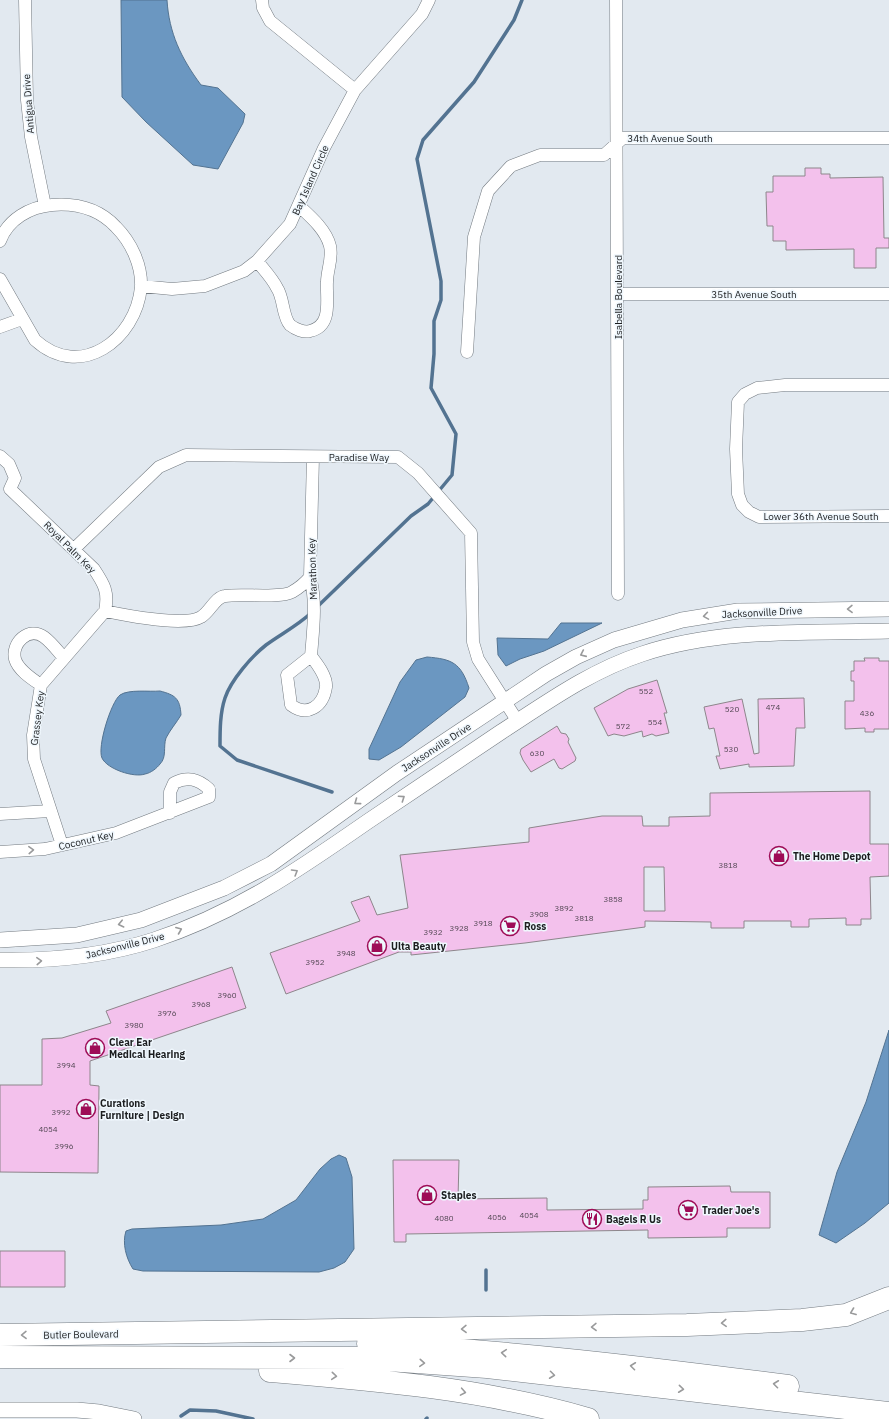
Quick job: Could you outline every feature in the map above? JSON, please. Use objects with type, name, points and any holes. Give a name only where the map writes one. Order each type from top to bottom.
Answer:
[{"type":"highway","points":[[161,1333],[687,1325],[756,1322],[846,1315],[889,1298]]},
{"type":"highway","points":[[161,1333],[465,1350],[591,1361],[886,1406]]},
{"type":"highway","name":"Butler Boulevard","points":[[0,1335],[161,1333]]},
{"type":"highway","points":[[0,1357],[359,1358],[487,1367],[886,1406]]},
{"type":"highway","points":[[86,1357],[361,1379],[460,1391],[564,1412],[588,1419]]},
{"type":"street","name":"Antigua Drive","points":[[25,0],[27,100],[31,137],[45,206]]},
{"type":"street","points":[[262,0],[263,8],[270,21],[355,90]]},
{"type":"street","name":"Bay Island Circle","points":[[141,286],[172,289],[205,286],[244,271],[257,261],[290,224],[324,148],[355,90],[422,14],[429,0]]},
{"type":"street","name":"Isabella Boulevard","points":[[616,0],[618,594]]},
{"type":"street","name":"34th Avenue South","points":[[467,352],[474,237],[488,191],[511,166],[540,155],[604,155],[616,146],[623,138],[889,138]]},
{"type":"street","points":[[0,241],[8,227],[16,219],[25,213],[45,206],[63,204],[95,211],[113,223],[127,240],[136,260],[141,286],[132,316],[121,334],[104,348],[84,357],[69,357],[58,355],[44,348],[35,340],[22,319],[5,298],[0,279]]},
{"type":"street","points":[[257,261],[278,288],[283,301],[286,317],[290,324],[302,331],[307,332],[316,330],[321,326],[327,313],[327,282],[331,247],[327,236],[299,206]]},
{"type":"street","name":"35th Avenue South","points":[[618,294],[889,294]]},
{"type":"street","points":[[0,327],[22,319]]},
{"type":"street","name":"Lower 36th Avenue South","points":[[889,385],[785,385],[757,388],[745,394],[738,402],[736,449],[738,494],[742,505],[749,512],[759,517],[889,516]]},
{"type":"street","name":"Paradise Way","points":[[74,549],[160,467],[186,455],[398,457],[418,473],[449,506],[471,533],[473,642],[478,659],[518,722]]},
{"type":"street","points":[[0,456],[9,464],[15,478],[5,490]]},
{"type":"street","name":"Marathon Key","points":[[310,656],[313,626],[311,581],[313,457]]},
{"type":"street","name":"Royal Palm Key","points":[[5,490],[74,549],[94,569],[105,584],[105,611]]},
{"type":"street","points":[[105,611],[129,616],[190,621],[201,617],[221,596],[235,594],[264,595],[290,593],[311,581]]},
{"type":"street","name":"Jacksonville Drive","points":[[0,940],[77,935],[141,920],[224,888],[271,864],[397,773],[546,674],[576,657],[614,640],[682,620],[738,611],[889,609]]},
{"type":"street","name":"Grassey Key","points":[[62,845],[34,759],[33,750],[41,686],[63,657],[105,611]]},
{"type":"street","name":"Jacksonville Drive","points":[[3,961],[38,961],[91,955],[140,944],[154,940],[232,908],[303,867],[439,773],[562,692],[595,673],[642,654],[705,640],[750,634],[889,631]]},
{"type":"street","points":[[41,686],[28,677],[15,660],[14,650],[17,644],[27,634],[36,633],[43,636],[63,657]]},
{"type":"street","points":[[0,814],[50,811]]},
{"type":"street","name":"Coconut Key","points":[[0,852],[45,850],[116,833],[170,813]]},
{"type":"street","points":[[0,1410],[77,1410],[99,1412],[134,1419]]},
{"type":"water","points":[[121,0],[167,0],[173,34],[182,55],[194,75],[201,85],[218,88],[245,114],[243,123],[218,169],[193,165],[146,122],[122,97]]},
{"type":"water","points":[[561,623],[602,623],[544,651],[520,659],[506,666],[498,655],[497,638],[548,639]]},
{"type":"water","points":[[427,657],[449,661],[459,668],[463,673],[469,688],[465,697],[401,747],[379,760],[369,759],[369,749],[400,682],[416,660]]},
{"type":"water","points":[[160,691],[176,698],[181,715],[166,738],[162,761],[152,771],[140,775],[121,772],[109,766],[102,758],[101,744],[109,715],[116,699],[120,695],[128,692]]},
{"type":"water","points":[[889,1030],[889,1203],[865,1223],[836,1243],[819,1235],[837,1172],[866,1102]]},
{"type":"water","points":[[339,1155],[346,1158],[352,1177],[354,1249],[345,1262],[334,1268],[319,1272],[143,1271],[133,1269],[127,1255],[124,1240],[126,1231],[132,1229],[221,1225],[263,1219],[296,1200],[320,1169],[331,1159]]},
{"type":"building","points":[[805,168],[821,168],[821,174],[830,174],[830,178],[883,177],[884,238],[889,238],[889,248],[876,248],[876,268],[854,268],[854,249],[786,250],[786,241],[773,241],[773,226],[767,226],[766,192],[773,192],[773,176],[805,176]]},
{"type":"building","points":[[864,658],[879,658],[879,661],[889,661],[889,729],[874,729],[874,732],[865,732],[865,728],[845,729],[845,701],[854,701],[854,681],[851,681],[851,671],[854,671],[854,661],[865,661]]},
{"type":"building","points":[[657,680],[667,713],[664,713],[669,733],[656,736],[652,734],[643,737],[642,731],[624,736],[614,734],[608,736],[594,708],[628,689]]},
{"type":"building","points":[[804,698],[805,728],[796,728],[794,766],[749,767],[749,764],[720,769],[716,756],[720,756],[714,728],[709,729],[704,707],[742,699],[754,754],[759,753],[758,699]]},
{"type":"building","points":[[557,726],[561,733],[566,734],[569,739],[568,742],[576,758],[575,761],[562,769],[559,768],[554,759],[531,772],[523,760],[520,753],[521,749]]},
{"type":"building","points":[[870,791],[870,844],[889,844],[889,876],[870,877],[871,919],[861,919],[861,925],[846,925],[846,918],[809,919],[809,927],[791,927],[791,921],[744,921],[744,928],[711,928],[711,922],[645,921],[645,927],[525,943],[411,955],[411,952],[399,952],[286,994],[270,953],[360,921],[351,902],[369,896],[377,915],[408,908],[400,855],[529,842],[529,828],[602,816],[642,816],[643,826],[669,826],[669,817],[710,816],[710,793]],"holes":[[[644,867],[664,867],[665,911],[644,911]]]},
{"type":"building","points":[[232,967],[246,1008],[90,1061],[90,1085],[99,1086],[98,1173],[0,1172],[0,1085],[42,1085],[42,1039],[62,1038],[111,1023],[106,1011]]},
{"type":"building","points":[[393,1160],[459,1160],[458,1199],[547,1198],[547,1210],[643,1209],[643,1200],[648,1200],[648,1187],[730,1186],[731,1192],[770,1192],[770,1228],[727,1228],[727,1237],[648,1238],[648,1230],[406,1234],[406,1242],[394,1242]]},
{"type":"building","points":[[0,1251],[65,1251],[65,1287],[0,1287]]},
{"type":"waterway","points":[[317,607],[411,516],[428,504],[452,475],[456,434],[431,388],[434,354],[434,321],[441,300],[441,281],[417,159],[423,140],[474,82],[514,20],[522,0]]},
{"type":"waterway","points":[[311,613],[260,650],[237,676],[228,691],[223,704],[220,746],[237,760],[332,792]]},
{"type":"waterway","points":[[486,1270],[486,1290]]},
{"type":"waterway","points":[[181,1416],[190,1410],[216,1411],[253,1419]]},
{"type":"place","name":"The Home Depot","points":[[779,856]]},
{"type":"place","name":"Ross","points":[[510,926]]},
{"type":"place","name":"Ulta Beauty","points":[[377,946]]},
{"type":"place","name":"Clear Ear Medical Hearing","points":[[95,1048]]},
{"type":"place","name":"Curations Furniture | Design","points":[[86,1109]]},
{"type":"place","name":"Staples","points":[[427,1195]]},
{"type":"place","name":"Trader Joe's","points":[[688,1210]]},
{"type":"place","name":"Bagels R Us","points":[[592,1219]]}]
